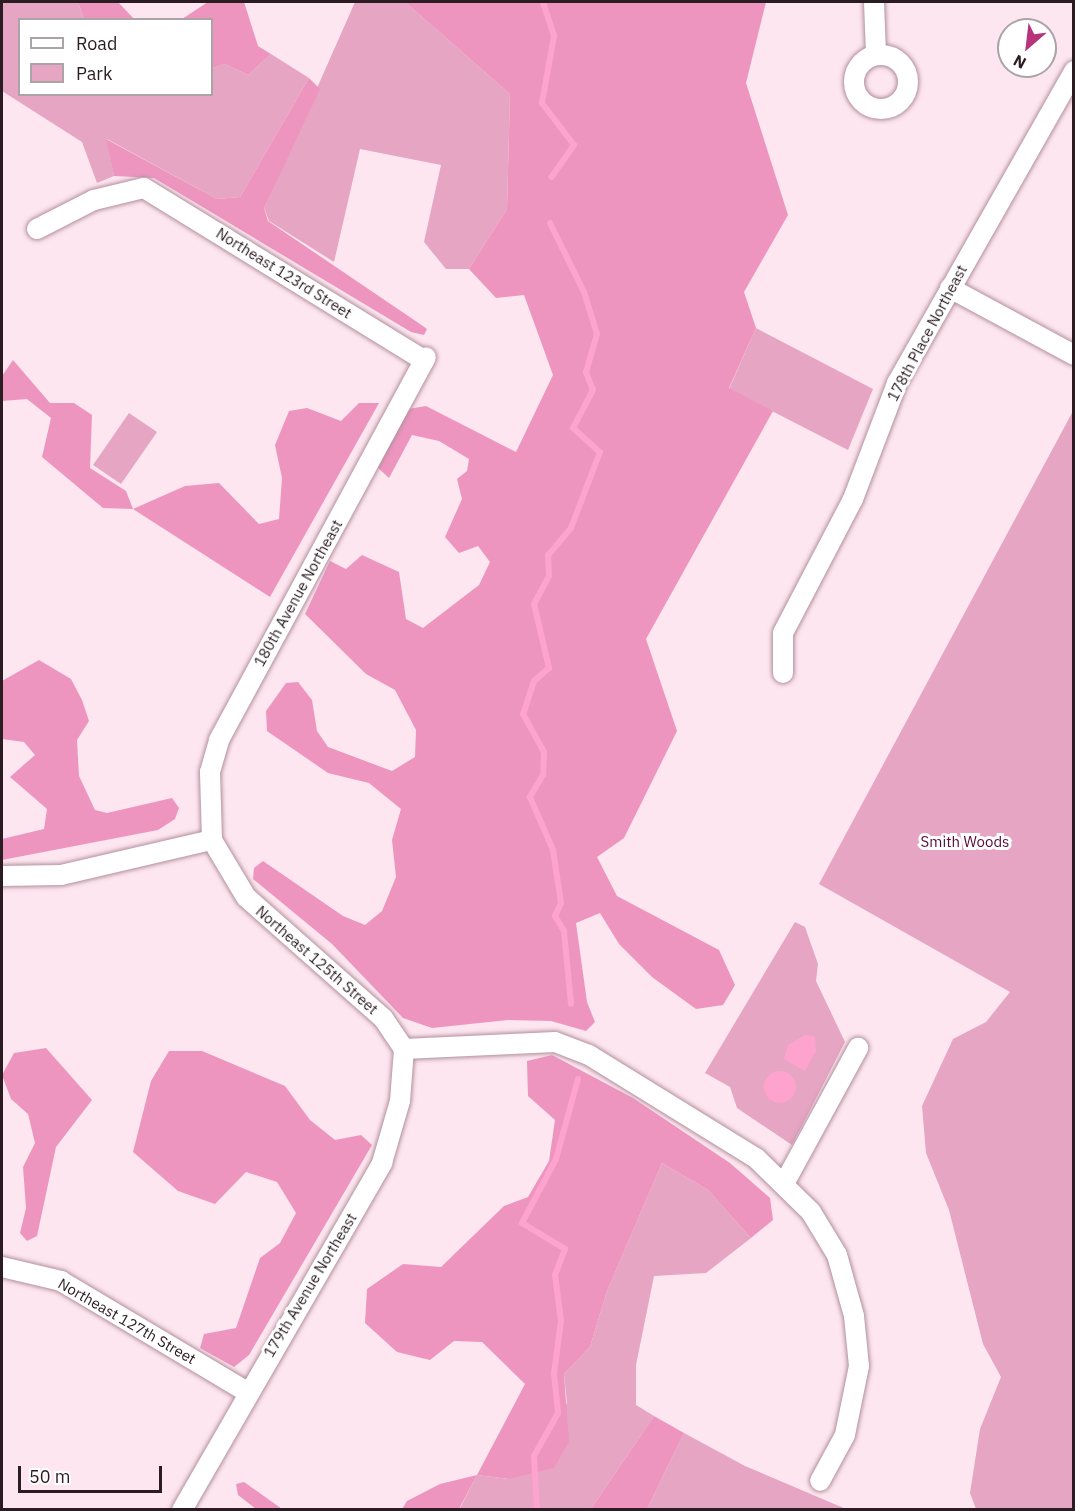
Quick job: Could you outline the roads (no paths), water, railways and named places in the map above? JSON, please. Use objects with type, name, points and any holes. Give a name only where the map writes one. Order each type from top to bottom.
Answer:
[{"type":"street","points":[[874,2],[876,55]]},
{"type":"street","name":"178th Place Northeast","points":[[783,673],[783,633],[853,499],[897,383],[1074,70]]},
{"type":"street","name":"Northeast 123rd Street","points":[[38,230],[94,200],[144,188],[425,359]]},
{"type":"street","points":[[950,288],[1074,355]]},
{"type":"street","name":"180th Avenue Northeast","points":[[212,840],[210,772],[219,740],[425,359]]},
{"type":"street","points":[[2,876],[61,875],[212,840]]},
{"type":"street","name":"Northeast 125th Street","points":[[212,840],[246,897],[382,1018],[404,1049]]},
{"type":"street","points":[[404,1049],[555,1042],[588,1055],[736,1143],[785,1182],[837,1256],[854,1316],[859,1366],[845,1435],[820,1481]]},
{"type":"street","points":[[785,1182],[858,1048]]},
{"type":"street","name":"179th Avenue Northeast","points":[[182,1509],[247,1392],[382,1163],[400,1101],[404,1049]]},
{"type":"street","name":"Northeast 127th Street","points":[[2,1267],[61,1281],[247,1392]]},
{"type":"waterway","points":[[543,2],[554,36],[542,103],[574,145],[552,177]]},
{"type":"waterway","points":[[550,223],[584,292],[597,334],[586,372],[593,390],[573,428],[600,452],[571,528],[548,555],[549,576],[534,604],[549,668],[534,681],[523,714],[544,752],[543,775],[530,797],[553,850],[561,903],[555,916],[564,931],[571,1004]]},
{"type":"waterway","points":[[537,1510],[534,1456],[558,1413],[554,1373],[561,1321],[555,1275],[565,1249],[522,1223],[556,1159],[578,1079]]},
{"type":"park label","name":"Smith Woods","points":[[965,842]]}]
